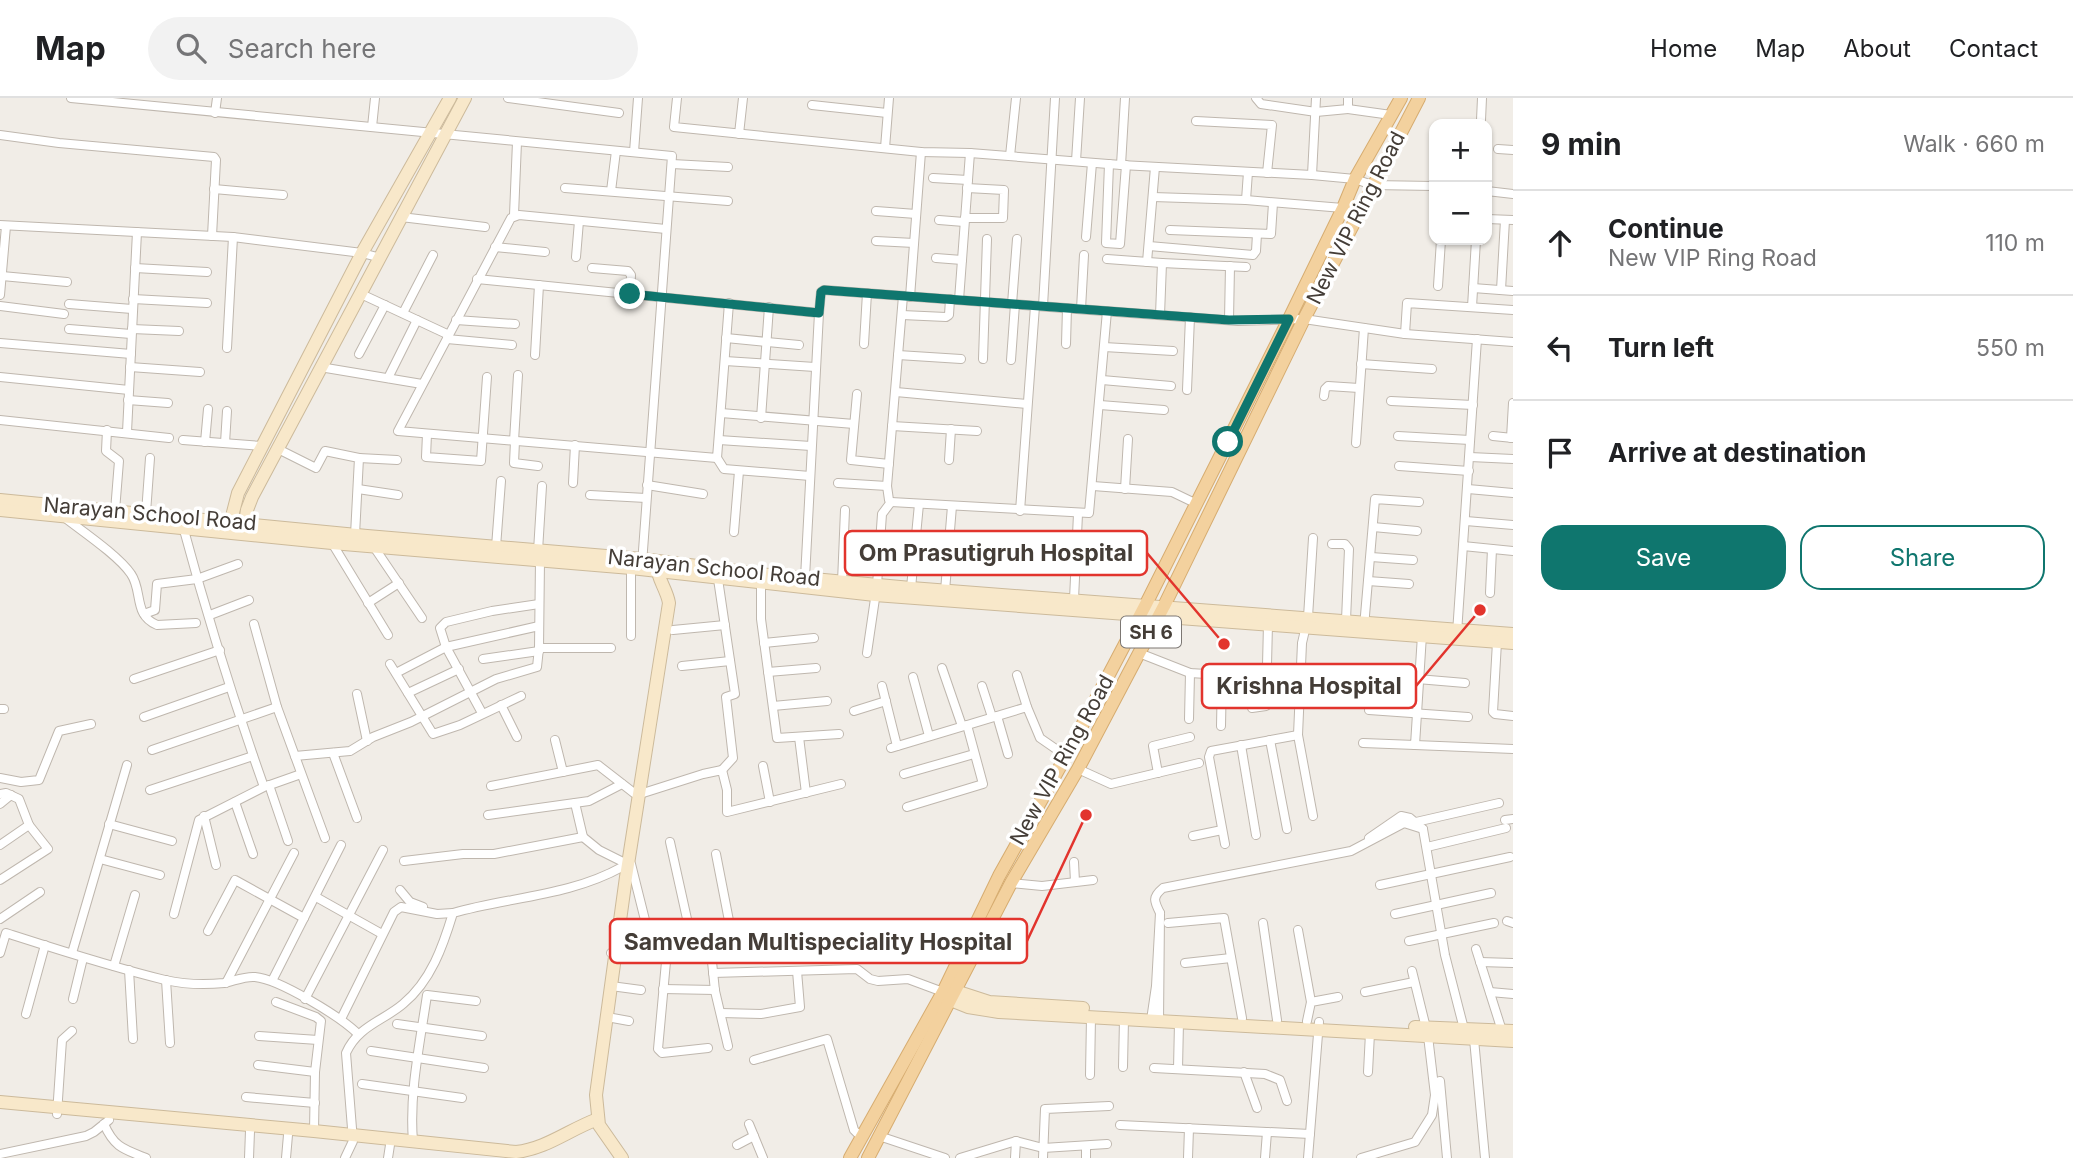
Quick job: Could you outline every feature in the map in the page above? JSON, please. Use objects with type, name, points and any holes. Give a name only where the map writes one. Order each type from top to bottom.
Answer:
[{"type":"main road","name":"New VIP Ring Road","points":[[868,1158],[947,994],[999,876],[1144,609],[1289,319],[1343,208],[1354,179],[1402,98]]},
{"type":"main road","name":"New VIP Ring Road","points":[[850,1158],[1078,769],[1162,611],[1304,319],[1419,98]]},
{"type":"street","points":[[71,98],[672,156],[646,498],[631,636]]},
{"type":"street","points":[[215,113],[217,98]]},
{"type":"street","points":[[372,127],[375,98]]},
{"type":"street","points":[[244,528],[252,497],[401,217],[438,133],[450,98]]},
{"type":"street","points":[[229,527],[238,492],[362,253],[438,133],[465,98]]},
{"type":"street","points":[[508,98],[559,101],[619,113]]},
{"type":"street","points":[[634,152],[638,98]]},
{"type":"street","points":[[677,98],[674,127],[921,152],[1354,179],[1372,185],[1429,186]]},
{"type":"street","points":[[739,134],[743,98]]},
{"type":"street","points":[[885,148],[888,98]]},
{"type":"street","points":[[1010,156],[1016,98]]},
{"type":"street","points":[[1020,511],[1027,404],[1052,159],[1055,98]]},
{"type":"street","points":[[1076,161],[1080,98]]},
{"type":"street","points":[[1109,164],[1105,243],[1120,244],[1125,98]]},
{"type":"street","points":[[1256,98],[1261,104],[1316,112],[1348,110],[1391,115]]},
{"type":"street","points":[[1288,108],[1289,98]]},
{"type":"street","points":[[1312,176],[1316,98]]},
{"type":"street","points":[[1348,98],[1348,110]]},
{"type":"street","points":[[1481,119],[1482,98]]},
{"type":"street","points":[[812,104],[887,113]]},
{"type":"street","points":[[1196,121],[1272,125],[1266,173]]},
{"type":"street","points":[[0,135],[214,157],[212,236]]},
{"type":"street","points":[[514,215],[517,142]]},
{"type":"street","points":[[1498,149],[1513,150]]},
{"type":"street","points":[[611,191],[616,151]]},
{"type":"street","points":[[891,502],[887,486],[898,355],[914,243],[921,152]]},
{"type":"street","points":[[902,315],[949,315],[955,300],[962,260],[970,153]]},
{"type":"street","points":[[1086,237],[1091,163]]},
{"type":"street","points":[[672,164],[728,167]]},
{"type":"street","points":[[1147,262],[1155,167]]},
{"type":"street","points":[[1246,200],[1248,172]]},
{"type":"street","points":[[933,178],[1004,190],[1003,218],[939,220]]},
{"type":"street","points":[[565,188],[728,201]]},
{"type":"street","points":[[214,189],[283,195]]},
{"type":"street","points":[[1492,192],[1513,194]]},
{"type":"street","points":[[1153,197],[1246,200],[1343,208]]},
{"type":"street","points":[[1170,230],[1257,234],[1272,232],[1273,203]]},
{"type":"street","points":[[876,211],[916,214]]},
{"type":"street","points":[[667,229],[514,215],[510,218],[398,431],[717,458]]},
{"type":"street","points":[[401,217],[485,227]]},
{"type":"street","points":[[1501,290],[1509,220]]},
{"type":"street","points":[[576,257],[579,221]]},
{"type":"street","points":[[0,295],[3,225],[233,237],[362,253],[380,258]]},
{"type":"street","points":[[127,432],[137,232]]},
{"type":"street","points":[[1149,246],[1253,255],[1256,251],[1257,234]]},
{"type":"street","points":[[227,348],[233,237]]},
{"type":"street","points":[[983,359],[987,239]]},
{"type":"street","points":[[1011,360],[1017,239]]},
{"type":"street","points":[[876,242],[914,243]]},
{"type":"street","points":[[1438,286],[1441,245]]},
{"type":"street","points":[[1472,307],[1476,245]]},
{"type":"street","points":[[495,247],[545,252]]},
{"type":"street","points":[[1195,250],[1195,265]]},
{"type":"street","points":[[1081,309],[1084,255]]},
{"type":"street","points":[[403,313],[433,256]]},
{"type":"street","points":[[936,258],[962,260]]},
{"type":"street","points":[[1107,259],[1246,267]]},
{"type":"street","points":[[1160,315],[1162,263]]},
{"type":"street","points":[[1229,320],[1230,266]]},
{"type":"street","points":[[135,268],[207,272]]},
{"type":"street","points":[[592,268],[628,271],[631,275],[630,294]]},
{"type":"street","points":[[2,276],[68,282]]},
{"type":"street","points":[[477,279],[819,313]]},
{"type":"street","points":[[535,355],[539,285]]},
{"type":"street","points":[[1473,288],[1513,291]]},
{"type":"street","points":[[804,578],[822,290],[1229,320],[1304,319],[1405,334],[1513,342]]},
{"type":"street","points":[[863,344],[867,293]]},
{"type":"street","points":[[361,294],[448,337],[512,345]]},
{"type":"street","points":[[133,299],[206,303]]},
{"type":"street","points":[[729,303],[717,458],[724,470],[810,476]]},
{"type":"street","points":[[1405,334],[1407,303],[1513,310]]},
{"type":"street","points":[[69,304],[132,309]]},
{"type":"street","points":[[359,354],[385,305]]},
{"type":"street","points":[[0,306],[64,314]]},
{"type":"street","points":[[761,418],[769,307]]},
{"type":"street","points":[[1066,344],[1068,308]]},
{"type":"street","points":[[891,502],[1089,513],[1107,311]]},
{"type":"street","points":[[1187,390],[1190,317]]},
{"type":"street","points":[[388,378],[417,320]]},
{"type":"street","points":[[456,320],[515,324]]},
{"type":"street","points":[[1356,443],[1364,328]]},
{"type":"street","points":[[69,329],[179,331]]},
{"type":"street","points":[[726,338],[799,345]]},
{"type":"street","points":[[1457,634],[1477,339]]},
{"type":"street","points":[[0,343],[131,354]]},
{"type":"street","points":[[1104,346],[1173,351]]},
{"type":"street","points":[[898,355],[961,359]]},
{"type":"street","points":[[725,361],[816,368]]},
{"type":"street","points":[[1361,364],[1432,369]]},
{"type":"street","points":[[130,367],[200,372]]},
{"type":"street","points":[[320,368],[422,384]]},
{"type":"street","points":[[518,375],[514,463],[538,466]]},
{"type":"street","points":[[0,377],[168,403]]},
{"type":"street","points":[[427,434],[426,457],[480,461],[487,377]]},
{"type":"street","points":[[1102,380],[1171,386]]},
{"type":"street","points":[[1324,396],[1328,386],[1359,388]]},
{"type":"street","points":[[896,392],[1027,404]]},
{"type":"street","points":[[857,394],[851,460],[889,464]]},
{"type":"street","points":[[1391,401],[1473,405]]},
{"type":"street","points":[[1493,436],[1512,438],[1513,403]]},
{"type":"street","points":[[1100,405],[1164,410]]},
{"type":"street","points":[[205,442],[208,409]]},
{"type":"street","points":[[225,443],[227,411]]},
{"type":"street","points":[[721,413],[854,424]]},
{"type":"street","points":[[0,420],[169,438]]},
{"type":"street","points":[[892,426],[977,431]]},
{"type":"street","points":[[949,460],[951,429]]},
{"type":"street","points":[[107,430],[107,452],[119,459],[115,511]]},
{"type":"street","points":[[1398,436],[1470,440]]},
{"type":"street","points":[[1125,489],[1128,439]]},
{"type":"street","points":[[183,440],[262,446]]},
{"type":"street","points":[[719,440],[811,446]]},
{"type":"street","points":[[573,482],[575,445]]},
{"type":"street","points":[[278,449],[316,468],[325,452],[359,458],[397,460]]},
{"type":"street","points":[[1470,457],[1513,459]]},
{"type":"street","points":[[146,513],[150,458]]},
{"type":"street","points":[[355,535],[359,458]]},
{"type":"street","points":[[1399,467],[1469,471]]},
{"type":"street","points":[[734,533],[739,471]]},
{"type":"street","points":[[496,547],[501,481]]},
{"type":"street","points":[[838,483],[887,486]]},
{"type":"street","points":[[647,485],[704,494]]},
{"type":"street","points":[[295,756],[350,751],[496,679],[537,667],[542,486]]},
{"type":"street","points":[[1093,486],[1172,492],[1197,504]]},
{"type":"street","points":[[358,489],[398,495]]},
{"type":"street","points":[[1468,489],[1513,493]]},
{"type":"street","points":[[590,495],[646,498]]},
{"type":"street","points":[[1364,627],[1376,499],[1419,502]]},
{"type":"street","name":"Narayan School Road","points":[[0,500],[146,513],[188,524]]},
{"type":"street","points":[[867,653],[876,590],[882,514],[891,502]]},
{"type":"street","points":[[911,588],[919,504]]},
{"type":"street","points":[[945,591],[952,506]]},
{"type":"street","points":[[0,510],[244,528],[332,543],[374,547],[539,555]]},
{"type":"street","points":[[842,582],[845,510]]},
{"type":"street","points":[[1074,599],[1078,514]]},
{"type":"street","points":[[61,516],[120,562],[132,575],[138,604],[151,622],[157,625],[196,623]]},
{"type":"street","points":[[1466,521],[1513,526]]},
{"type":"street","points":[[188,524],[197,579],[210,615],[229,687],[253,756],[288,841]]},
{"type":"street","points":[[1373,527],[1416,531]]},
{"type":"street","name":"Narayan School Road","points":[[244,528],[496,547],[539,555],[639,566],[842,582],[876,590],[911,588],[1074,599],[1162,611],[1307,623],[1346,620],[1364,627],[1457,634],[1513,634]]},
{"type":"street","points":[[1313,538],[1307,623],[1301,653],[1298,735],[1313,816]]},
{"type":"street","points":[[332,543],[388,635]]},
{"type":"street","points":[[1332,544],[1345,544],[1349,549],[1346,620]]},
{"type":"street","points":[[1463,546],[1513,551]]},
{"type":"street","points":[[374,547],[422,618]]},
{"type":"street","points":[[1490,593],[1492,549]]},
{"type":"street","points":[[1371,557],[1413,560]]},
{"type":"street","points":[[144,614],[155,610],[157,584],[197,579],[238,564]]},
{"type":"street","points":[[657,566],[718,579],[761,584],[1144,609]]},
{"type":"street","points":[[614,1158],[595,1124],[592,1078],[660,640],[664,585],[657,566]]},
{"type":"street","points":[[491,786],[598,765],[637,794],[722,770],[733,758],[726,697],[735,694],[718,579]]},
{"type":"street","points":[[1368,581],[1409,584]]},
{"type":"street","points":[[368,603],[399,583]]},
{"type":"street","points":[[761,584],[761,619],[777,738],[839,734]]},
{"type":"street","points":[[210,615],[249,600]]},
{"type":"street","points":[[482,713],[446,647],[440,628],[446,622],[539,604]]},
{"type":"street","points":[[1162,611],[1268,624],[1307,623],[1422,635],[1457,634],[1513,643]]},
{"type":"street","points":[[254,624],[277,707],[325,838]]},
{"type":"street","points":[[1252,708],[1266,706],[1268,624]]},
{"type":"street","points":[[673,630],[725,625]]},
{"type":"street","points":[[396,673],[446,647],[539,626]]},
{"type":"street","points":[[1415,745],[1422,635]]},
{"type":"street","points":[[764,643],[814,638]]},
{"type":"street","points":[[1497,642],[1493,712],[1513,716]]},
{"type":"street","points":[[483,659],[539,649],[611,648]]},
{"type":"street","points":[[134,680],[220,650]]},
{"type":"street","points":[[1139,653],[1190,673],[1222,675],[1220,726]]},
{"type":"street","points":[[681,666],[730,661]]},
{"type":"street","points":[[390,664],[433,734],[460,725],[521,696]]},
{"type":"street","points":[[768,673],[816,668]]},
{"type":"street","points":[[907,807],[983,785],[942,668]]},
{"type":"street","points":[[408,693],[458,669]]},
{"type":"street","points":[[1189,719],[1190,673]]},
{"type":"street","points":[[1370,674],[1465,683]]},
{"type":"street","points":[[1017,675],[1040,738],[1066,756]]},
{"type":"street","points":[[913,677],[929,736]]},
{"type":"street","points":[[882,686],[894,747],[1027,706]]},
{"type":"street","points":[[982,686],[1008,754]]},
{"type":"street","points":[[144,717],[229,687]]},
{"type":"street","points":[[357,694],[367,741]]},
{"type":"street","points":[[773,706],[827,701]]},
{"type":"street","points":[[854,711],[886,701]]},
{"type":"street","points":[[501,705],[517,737]]},
{"type":"street","points":[[152,750],[277,707]]},
{"type":"street","points":[[1369,710],[1468,717]]},
{"type":"street","points":[[0,778],[21,782],[39,780],[59,731],[91,724]]},
{"type":"street","points":[[1225,844],[1209,757],[1212,751],[1298,735]]},
{"type":"street","points":[[799,737],[806,793]]},
{"type":"street","points":[[1158,773],[1153,746],[1189,737]]},
{"type":"street","points":[[555,740],[563,772]]},
{"type":"street","points":[[1270,740],[1287,829]]},
{"type":"street","points":[[1363,743],[1513,749]]},
{"type":"street","points":[[1241,746],[1256,835]]},
{"type":"street","points":[[333,753],[357,818]]},
{"type":"street","points":[[904,774],[974,754]]},
{"type":"street","points":[[150,790],[253,756]]},
{"type":"street","points":[[1078,769],[1111,784],[1199,763]]},
{"type":"street","points":[[72,953],[127,765]]},
{"type":"street","points":[[763,766],[770,802]]},
{"type":"street","points":[[722,770],[727,790],[727,812],[841,785]]},
{"type":"street","points":[[174,914],[199,820],[266,786],[301,774]]},
{"type":"street","points":[[488,816],[589,801],[622,785]]},
{"type":"street","points":[[0,794],[19,799],[29,825],[48,849],[0,880]]},
{"type":"street","points":[[0,804],[11,795]]},
{"type":"street","points":[[235,802],[253,854]]},
{"type":"street","points":[[575,803],[583,837],[599,849],[626,861],[645,920],[651,929],[668,940],[693,946],[710,942],[731,931],[765,925]]},
{"type":"street","points":[[1416,822],[1499,803]]},
{"type":"street","points":[[204,816],[216,865]]},
{"type":"street","points":[[1351,851],[1401,816],[1410,818],[1423,829],[1436,905],[1464,1029]]},
{"type":"street","points":[[1427,847],[1508,822]]},
{"type":"street","points":[[1155,1017],[1160,913],[1154,900],[1163,888],[1351,851],[1404,823],[1423,829]]},
{"type":"street","points":[[109,824],[172,841]]},
{"type":"street","points":[[0,845],[29,825]]},
{"type":"street","points":[[1193,836],[1222,831]]},
{"type":"street","points":[[404,861],[463,854],[494,854],[583,837]]},
{"type":"street","points":[[670,842],[693,946]]},
{"type":"street","points":[[272,981],[341,845]]},
{"type":"street","points":[[304,999],[383,850]]},
{"type":"street","points":[[226,982],[294,853]]},
{"type":"street","points":[[716,854],[731,931]]},
{"type":"street","points":[[1380,885],[1510,857]]},
{"type":"street","points":[[100,859],[160,875]]},
{"type":"street","points":[[341,1020],[391,916],[401,907],[437,914],[453,913],[569,889],[606,877],[626,861]]},
{"type":"street","points":[[1074,862],[1075,882]]},
{"type":"street","points":[[208,931],[236,880],[304,918]]},
{"type":"street","points":[[1011,883],[1042,886],[1093,880]]},
{"type":"street","points":[[400,890],[405,898],[416,905],[453,913]]},
{"type":"street","points":[[0,919],[40,892]]},
{"type":"street","points":[[1395,914],[1491,893]]},
{"type":"street","points":[[114,966],[135,895]]},
{"type":"street","points":[[316,897],[382,934]]},
{"type":"street","points":[[345,1158],[353,1138],[346,1053],[350,1042],[402,1005],[417,990],[429,973],[447,934],[453,913]]},
{"type":"street","points":[[1168,923],[1224,918],[1242,1018]]},
{"type":"street","points":[[1263,923],[1277,1020]]},
{"type":"street","points":[[1409,941],[1494,923]]},
{"type":"street","points":[[1298,930],[1315,1024],[1308,1158]]},
{"type":"street","points":[[0,953],[6,933],[166,981],[226,982],[255,977],[272,981],[341,1020],[358,1034]]},
{"type":"street","points":[[668,940],[659,1051],[708,1048]]},
{"type":"street","points":[[710,942],[715,990],[728,1046]]},
{"type":"street","points":[[26,1014],[45,945]]},
{"type":"street","points":[[1476,948],[1508,1036]]},
{"type":"street","points":[[613,953],[642,957]]},
{"type":"street","points":[[613,953],[595,1124],[622,1158]]},
{"type":"street","points":[[73,999],[83,958]]},
{"type":"street","points":[[1185,963],[1231,958]]},
{"type":"street","points":[[1480,962],[1513,963]]},
{"type":"street","points":[[713,973],[857,969],[870,979],[878,981],[908,979],[980,1010],[1124,1019],[1242,1018],[1427,1032],[1474,1039],[1508,1036]]},
{"type":"street","points":[[129,970],[133,1039]]},
{"type":"street","points":[[721,1013],[761,1014],[800,1007],[797,971]]},
{"type":"street","points":[[1361,1158],[1413,1144],[1432,1115],[1435,1095],[1427,1032],[1412,971]]},
{"type":"street","points":[[166,981],[170,1043]]},
{"type":"street","points":[[1365,992],[1414,982]]},
{"type":"street","points":[[611,986],[641,990]]},
{"type":"street","points":[[663,989],[715,990]]},
{"type":"street","points":[[1490,992],[1513,994]]},
{"type":"street","points":[[947,994],[989,1002],[1155,1017],[1180,1022],[1315,1024],[1370,1033],[1464,1029],[1508,1036]]},
{"type":"street","points":[[413,1141],[411,1121],[427,995],[477,1001]]},
{"type":"street","points":[[1311,1002],[1338,997]]},
{"type":"street","points":[[276,1002],[321,1021],[315,1072],[314,1130]]},
{"type":"street","points":[[607,1017],[629,1021]]},
{"type":"street","points":[[1090,1075],[1091,1017]]},
{"type":"street","points":[[1123,1067],[1124,1019]]},
{"type":"street","points":[[1178,1069],[1180,1022]]},
{"type":"street","points":[[397,1024],[482,1036]]},
{"type":"street","points":[[57,1111],[62,1040],[72,1031]]},
{"type":"street","points":[[1368,1072],[1370,1033]]},
{"type":"street","points":[[259,1036],[318,1040]]},
{"type":"street","points":[[754,1060],[827,1039],[854,1130],[861,1137]]},
{"type":"street","points":[[1474,1039],[1485,1158]]},
{"type":"street","points":[[371,1051],[484,1068]]},
{"type":"street","points":[[258,1066],[315,1072]]},
{"type":"street","points":[[1154,1068],[1265,1074],[1280,1080],[1287,1101]]},
{"type":"street","points":[[1244,1072],[1257,1108]]},
{"type":"street","points":[[1440,1081],[1447,1158]]},
{"type":"street","points":[[362,1084],[462,1098]]},
{"type":"street","points":[[246,1097],[315,1103]]},
{"type":"street","points":[[0,1102],[106,1122],[413,1141],[516,1152],[531,1150],[595,1124]]},
{"type":"street","points":[[1043,1158],[1045,1109],[1109,1106]]},
{"type":"street","points":[[0,1108],[314,1130],[353,1138],[389,1152],[508,1158]]},
{"type":"street","points":[[0,1154],[86,1136],[106,1122]]},
{"type":"street","points":[[106,1122],[110,1138],[118,1146],[146,1158]]},
{"type":"street","points":[[524,1158],[549,1151],[595,1124]]},
{"type":"street","points":[[749,1124],[763,1158]]},
{"type":"street","points":[[1120,1125],[1310,1134]]},
{"type":"street","points":[[1188,1158],[1189,1128]]},
{"type":"street","points":[[248,1158],[250,1131]]},
{"type":"street","points":[[1265,1158],[1267,1132]]},
{"type":"street","points":[[286,1158],[288,1135]]},
{"type":"street","points":[[737,1145],[754,1136]]},
{"type":"street","points":[[880,1136],[945,1158]]},
{"type":"street","points":[[1014,1158],[1016,1141]]},
{"type":"street","points":[[960,1158],[1016,1141],[1043,1148],[1107,1144]]},
{"type":"street","points":[[1086,1147],[1087,1158]]},
{"type":"place","name":"Krishna Hospital","points":[[1480,610]]},
{"type":"place","name":"Om Prasutigruh Hospital","points":[[1224,644]]},
{"type":"place","name":"Samvedan Multispeciality Hospital","points":[[1086,815]]},
{"type":"route","points":[[630,294],[819,313],[821,292],[824,290],[1229,320],[1289,319],[1228,442]]}]
